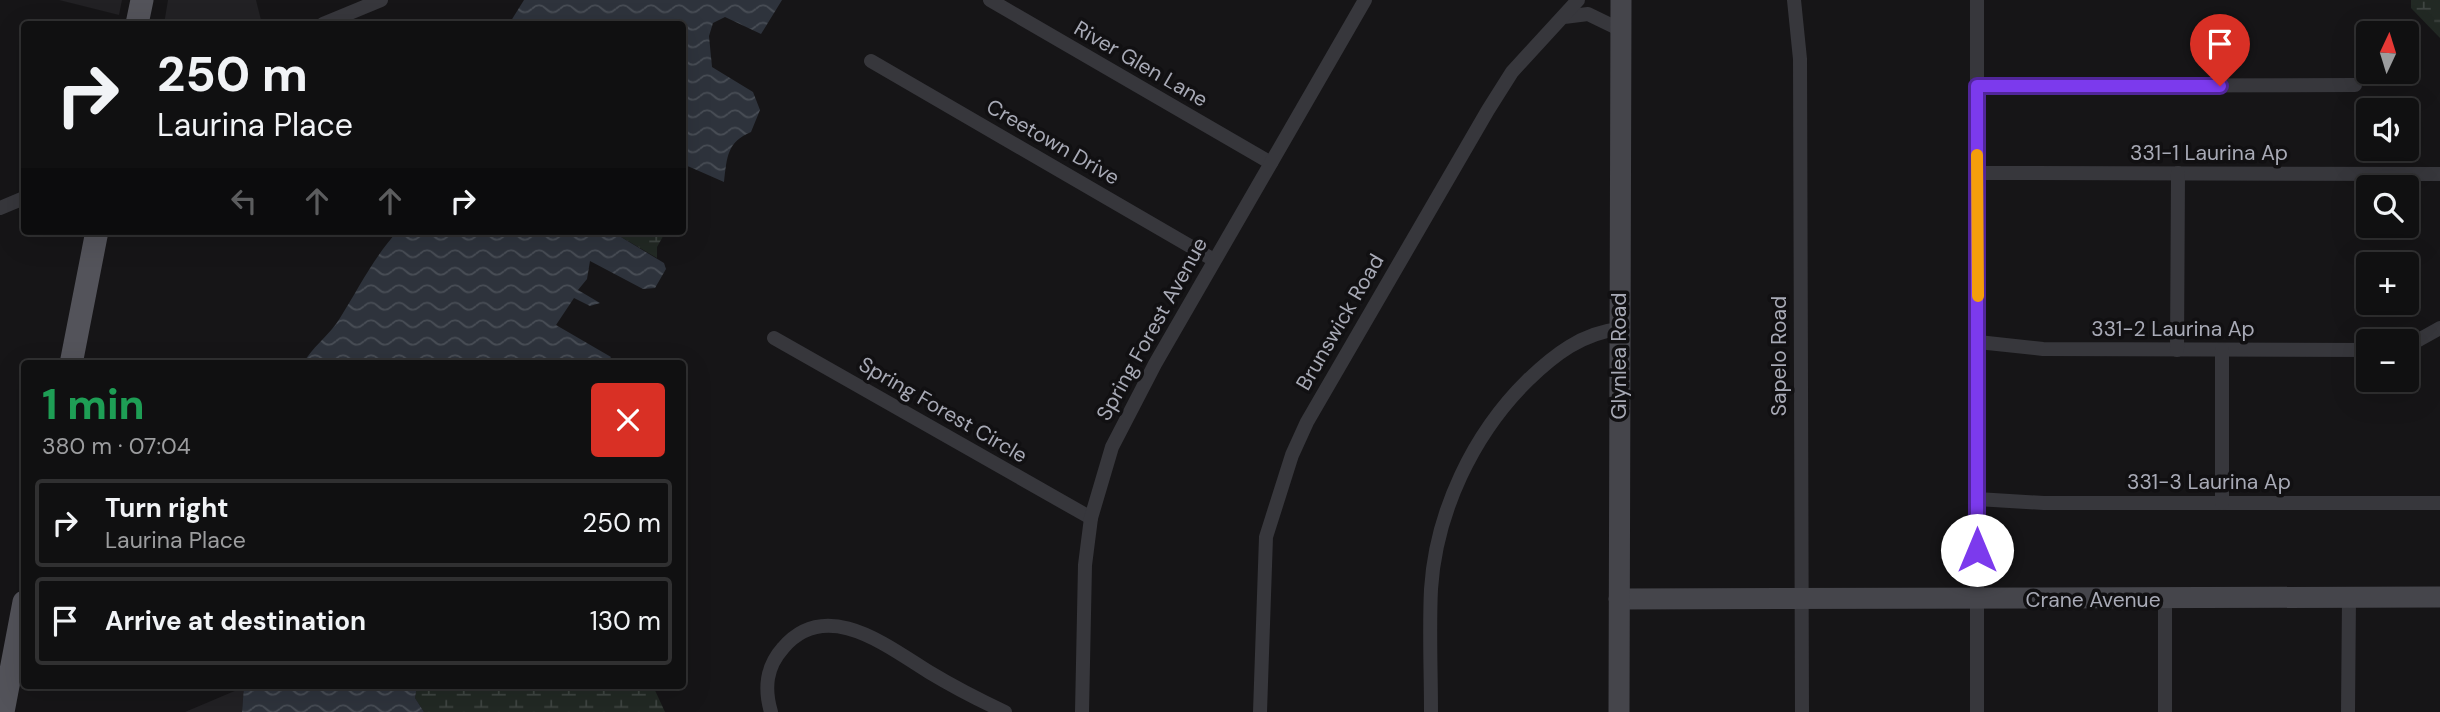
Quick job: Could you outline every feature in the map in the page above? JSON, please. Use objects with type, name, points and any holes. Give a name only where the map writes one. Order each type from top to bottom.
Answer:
[{"type":"main road","points":[[138,21],[142,0]]},
{"type":"main road","points":[[72,360],[96,235]]},
{"type":"main road","points":[[3,712],[21,617]]},
{"type":"street","points":[[330,21],[381,0]]},
{"type":"street","name":"River Glen Lane","points":[[990,0],[1270,163]]},
{"type":"street","name":"Brunswick Road","points":[[1260,712],[1266,537],[1292,455],[1307,422],[1488,110],[1513,72],[1578,0]]},
{"type":"street","name":"Glynlea Road","points":[[1619,712],[1621,0]]},
{"type":"street","name":"Sapelo Road","points":[[1794,0],[1800,59],[1802,712]]},
{"type":"street","points":[[1977,0],[1977,712]]},
{"type":"street","name":"Spring Forest Avenue","points":[[1082,712],[1085,565],[1091,518],[1106,465],[1125,419],[1364,1]]},
{"type":"street","points":[[1564,17],[1588,14],[1620,30]]},
{"type":"street","name":"Creetown Drive","points":[[871,61],[1214,260]]},
{"type":"street","points":[[1977,86],[2356,85]]},
{"type":"street","name":"331-1 Laurina Ap","points":[[1977,173],[2440,174]]},
{"type":"street","points":[[2177,349],[2178,173]]},
{"type":"street","points":[[0,208],[21,199]]},
{"type":"street","points":[[2419,339],[2440,327]]},
{"type":"street","points":[[1431,712],[1431,588],[1438,543],[1460,476],[1494,419],[1535,373],[1575,342],[1589,335],[1619,329]]},
{"type":"street","name":"Spring Forest Circle","points":[[774,338],[1091,518]]},
{"type":"street","name":"331-2 Laurina Ap","points":[[1978,342],[2043,349],[2356,350]]},
{"type":"street","points":[[2222,350],[2222,503]]},
{"type":"street","name":"331-3 Laurina Ap","points":[[1977,499],[2044,503],[2440,503]]},
{"type":"street","name":"Crane Avenue","points":[[1619,599],[1978,601],[2440,597]]},
{"type":"street","points":[[2348,712],[2349,598]]},
{"type":"street","points":[[2165,599],[2165,712]]},
{"type":"street","points":[[771,712],[767,678],[772,662],[784,646],[812,627],[850,628],[864,633],[951,685],[1005,712]]},
{"type":"shaded area","points":[[59,0],[122,0],[119,15]]},
{"type":"shaded area","points":[[168,0],[256,0],[261,21],[164,21]]},
{"type":"shaded area","points":[[239,689],[244,689],[242,712],[185,712]]},
{"type":"green space","points":[[2411,0],[2440,0],[2440,38],[2411,8]]},
{"type":"green space","points":[[618,235],[664,235],[657,247],[657,258]]},
{"type":"green space","points":[[416,689],[654,689],[665,712],[424,712],[415,698]]},
{"type":"water","points":[[524,0],[782,0],[761,34],[725,17],[713,23],[709,36],[712,67],[753,92],[760,110],[751,132],[737,141],[730,151],[724,182],[686,165],[686,21],[511,21]]},
{"type":"water","points":[[394,235],[618,235],[664,263],[666,269],[655,288],[643,289],[590,261],[587,279],[578,290],[600,303],[590,306],[574,298],[556,325],[611,357],[609,360],[306,360],[336,324]]},
{"type":"water","points":[[244,689],[416,689],[415,698],[424,712],[242,712]]},
{"type":"slow traffic","points":[[1977,155],[1978,296]]},
{"type":"route","points":[[1977,550],[1977,86],[2220,86]]}]
